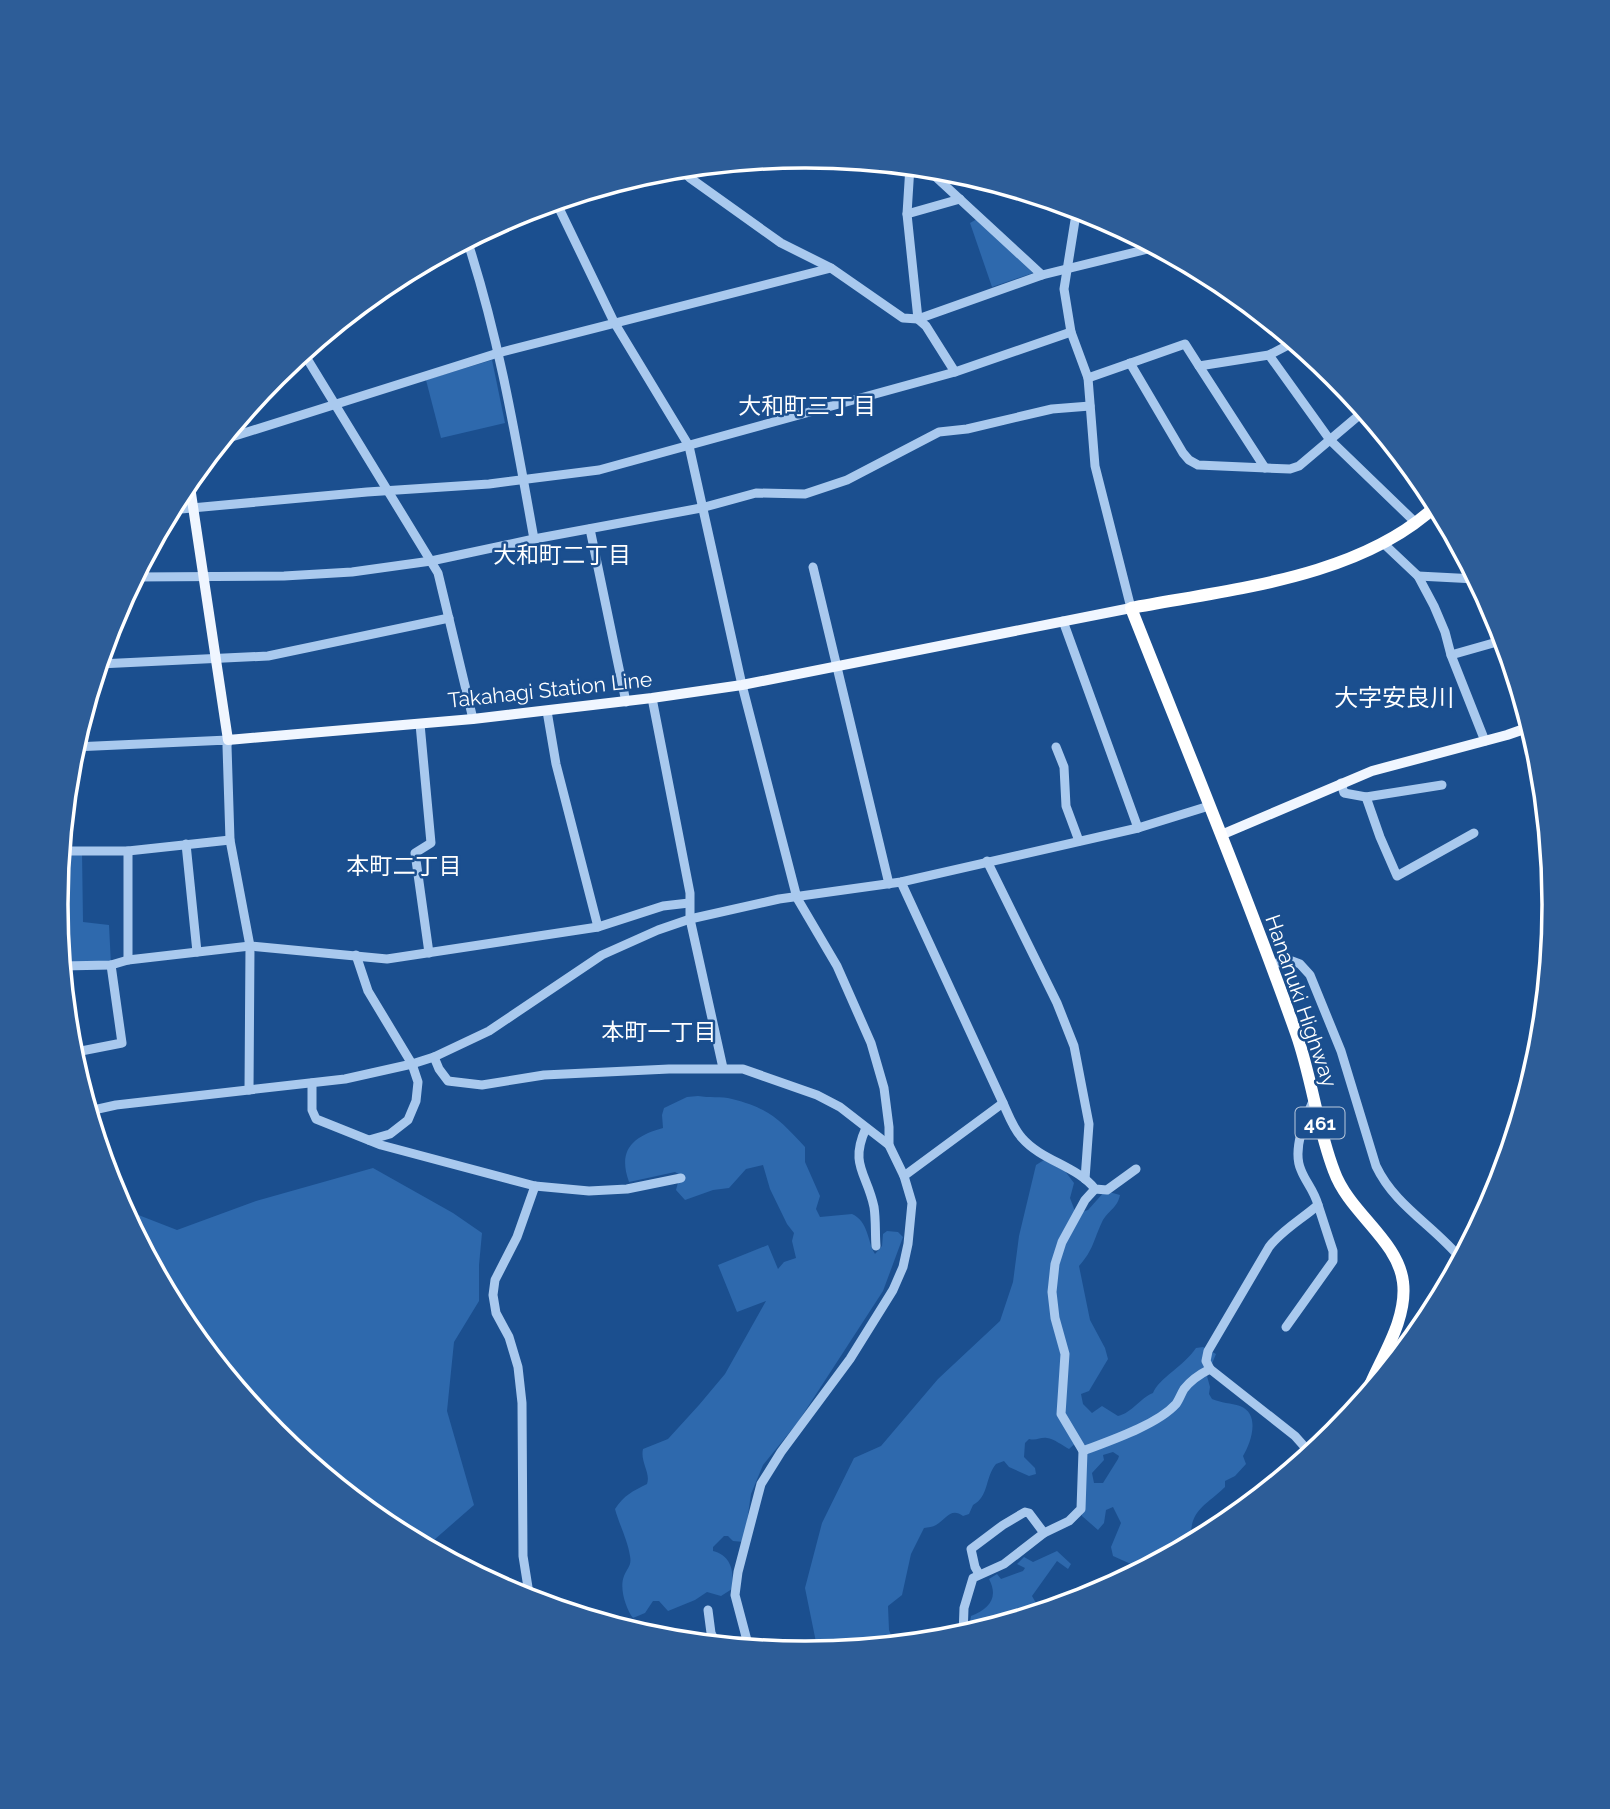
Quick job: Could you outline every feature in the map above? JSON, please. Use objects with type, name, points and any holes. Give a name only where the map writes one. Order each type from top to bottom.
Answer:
[{"type":"highway","points":[[1131,608],[1313,570],[1339,562],[1383,543],[1429,512]]},
{"type":"highway","name":"Hananuki Highway","points":[[1131,608],[1297,1036],[1335,1175],[1348,1202],[1398,1262],[1403,1282],[1400,1315],[1377,1368]]},
{"type":"main road","points":[[192,495],[228,740]]},
{"type":"main road","name":"Takahagi Station Line","points":[[228,740],[473,719],[626,702],[742,685],[1131,608]]},
{"type":"main road","points":[[1221,835],[1341,783],[1400,763],[1521,730]]},
{"type":"street","points":[[909,175],[907,214],[918,319],[926,326],[955,372]]},
{"type":"street","points":[[689,177],[781,243],[831,268],[903,318],[918,319],[1067,267],[1103,261],[1142,250]]},
{"type":"street","points":[[940,180],[1042,275]]},
{"type":"street","points":[[907,214],[960,199]]},
{"type":"street","points":[[561,210],[614,322],[689,446],[742,685],[797,898],[838,966],[871,1044],[884,1088],[889,1145],[904,1176],[912,1203],[912,1221],[903,1267],[893,1290],[850,1359],[761,1484],[738,1572],[735,1595],[747,1639]]},
{"type":"street","points":[[1075,219],[1065,289],[1071,332],[1087,378],[1095,466],[1131,608]]},
{"type":"street","points":[[470,249],[498,353],[534,539]]},
{"type":"street","points":[[238,435],[498,353],[831,268]]},
{"type":"street","points":[[184,509],[523,480],[598,470],[955,372],[1071,332]]},
{"type":"street","points":[[1087,378],[1185,344],[1265,468]]},
{"type":"street","points":[[1199,366],[1269,355],[1286,346]]},
{"type":"street","points":[[1269,355],[1329,440],[1416,523]]},
{"type":"street","points":[[309,361],[438,573],[473,719]]},
{"type":"street","points":[[1130,363],[1189,460],[1198,465],[1290,469],[1299,466],[1357,417]]},
{"type":"street","points":[[145,577],[320,575],[431,561],[701,508],[756,493],[805,494],[847,481],[939,432],[967,429],[1052,409],[1090,406]]},
{"type":"street","points":[[590,529],[626,702]]},
{"type":"street","points":[[1383,543],[1418,576],[1445,632],[1451,655],[1485,741]]},
{"type":"street","points":[[813,567],[889,884]]},
{"type":"street","points":[[1418,576],[1466,578]]},
{"type":"street","points":[[109,664],[284,654],[449,618]]},
{"type":"street","points":[[1063,621],[1138,828]]},
{"type":"street","points":[[1451,655],[1494,643]]},
{"type":"street","points":[[652,698],[690,893],[690,919],[723,1068]]},
{"type":"street","points":[[547,711],[556,764],[598,928]]},
{"type":"street","points":[[420,724],[431,842],[415,853],[429,953]]},
{"type":"street","points":[[85,746],[228,740],[230,839],[250,946],[249,1090]]},
{"type":"street","points":[[1056,747],[1065,767],[1066,806],[1079,841]]},
{"type":"street","points":[[1341,783],[1344,793],[1366,797],[1442,785]]},
{"type":"street","points":[[1366,797],[1397,876],[1474,833]]},
{"type":"street","points":[[97,1109],[312,1083],[377,1073],[412,1064],[434,1057],[489,1031],[602,955],[690,919],[797,898],[889,884],[1138,828],[1209,806]]},
{"type":"street","points":[[71,851],[128,851],[230,839]]},
{"type":"street","points":[[186,844],[197,952]]},
{"type":"street","points":[[128,851],[128,960]]},
{"type":"street","points":[[987,861],[1057,1003],[1074,1046],[1088,1124],[1085,1179]]},
{"type":"street","points":[[901,881],[1021,1137],[1044,1156],[1085,1179],[1095,1189],[1107,1190],[1136,1169]]},
{"type":"street","points":[[71,966],[111,965],[128,960],[250,946],[387,959],[598,928],[663,906],[689,903]]},
{"type":"street","points":[[356,955],[375,1007],[412,1064],[418,1082],[416,1101],[408,1120],[390,1134],[369,1140]]},
{"type":"street","points":[[1270,964],[1292,961],[1307,969],[1341,1051],[1383,1182],[1394,1197],[1454,1252]]},
{"type":"street","points":[[83,1051],[122,1043],[111,965]]},
{"type":"street","points":[[434,1057],[448,1081],[471,1084],[544,1075],[723,1068],[757,1073],[817,1095],[840,1107],[889,1145]]},
{"type":"street","points":[[312,1083],[312,1110],[316,1119],[369,1140],[535,1186],[589,1191],[626,1189],[681,1178]]},
{"type":"street","points":[[1286,1326],[1334,1261],[1313,1189],[1301,1170],[1298,1156],[1314,1098]]},
{"type":"street","points":[[904,1176],[1003,1103]]},
{"type":"street","points":[[866,1128],[858,1144],[857,1158],[874,1207],[876,1246]]},
{"type":"street","points":[[528,1587],[523,1556],[523,1413],[519,1367],[509,1337],[496,1313],[493,1295],[495,1280],[517,1237],[535,1186]]},
{"type":"street","points":[[964,1624],[965,1603],[973,1578],[1004,1564],[1044,1533],[1069,1521],[1081,1509],[1083,1451],[1061,1414],[1065,1354],[1055,1318],[1052,1292],[1055,1264],[1062,1242],[1085,1200],[1095,1189]]},
{"type":"street","points":[[1304,1446],[1210,1369],[1206,1361],[1208,1351],[1269,1247],[1279,1234],[1318,1205]]},
{"type":"street","points":[[1083,1451],[1150,1422],[1175,1404],[1185,1388],[1198,1375],[1210,1369]]},
{"type":"street","points":[[979,1574],[971,1549],[1003,1525],[1025,1512],[1044,1533]]},
{"type":"street","points":[[708,1610],[712,1635]]},
{"type":"shaded area","points":[[977,219],[1033,273],[992,287],[970,223]]},
{"type":"shaded area","points":[[492,360],[505,423],[441,438],[426,380]]},
{"type":"shaded area","points":[[71,851],[82,851],[83,922],[109,925],[111,965],[71,965],[68,904]]},
{"type":"shaded area","points":[[687,1097],[728,1098],[756,1106],[788,1129],[805,1147],[805,1162],[820,1196],[816,1209],[820,1217],[852,1214],[858,1217],[865,1227],[875,1254],[882,1246],[883,1234],[887,1231],[898,1232],[903,1237],[883,1291],[798,1422],[763,1465],[751,1494],[744,1542],[733,1541],[724,1536],[713,1547],[713,1551],[728,1561],[733,1577],[732,1589],[721,1596],[707,1592],[668,1611],[659,1601],[653,1601],[645,1613],[633,1618],[622,1586],[630,1565],[630,1556],[615,1509],[625,1497],[647,1484],[643,1449],[668,1439],[725,1374],[766,1301],[737,1312],[718,1265],[768,1245],[778,1269],[784,1262],[796,1258],[792,1241],[794,1233],[770,1189],[763,1165],[746,1169],[729,1188],[713,1190],[685,1200],[676,1190],[680,1175],[675,1172],[629,1182],[625,1161],[631,1146],[644,1135],[663,1128],[664,1108]]},
{"type":"shaded area","points":[[1044,1160],[1065,1171],[1074,1183],[1070,1198],[1076,1214],[1088,1210],[1105,1191],[1120,1195],[1079,1266],[1090,1320],[1108,1359],[1089,1391],[1081,1394],[1083,1404],[1092,1413],[1102,1406],[1118,1416],[1123,1414],[1153,1393],[1196,1348],[1203,1347],[1216,1354],[1207,1376],[1212,1399],[1240,1406],[1250,1415],[1251,1437],[1243,1456],[1246,1464],[1235,1476],[1225,1481],[1225,1487],[1199,1510],[1191,1532],[1132,1564],[1113,1556],[1111,1547],[1121,1523],[1113,1507],[1106,1510],[1104,1523],[1098,1530],[1082,1516],[1080,1482],[1088,1451],[1085,1445],[1079,1440],[1069,1449],[1050,1439],[1029,1439],[1025,1443],[1024,1457],[1035,1468],[1036,1474],[1029,1476],[1009,1467],[1004,1461],[996,1464],[982,1497],[973,1505],[969,1514],[963,1516],[952,1513],[935,1526],[924,1528],[911,1554],[902,1595],[888,1606],[891,1636],[816,1641],[805,1588],[822,1523],[854,1458],[881,1446],[938,1379],[1000,1321],[1013,1282],[1019,1236],[1036,1165]],"holes":[[[1113,1452],[1119,1456],[1103,1483],[1094,1483],[1092,1473],[1104,1460],[1103,1455]]]},
{"type":"shaded area","points":[[373,1168],[453,1213],[482,1233],[479,1301],[454,1342],[447,1411],[474,1505],[433,1541],[356,1489],[284,1425],[251,1390],[192,1314],[137,1214],[177,1230],[256,1201]]},
{"type":"shaded area","points":[[1057,1551],[1071,1564],[1068,1569],[1057,1561],[1032,1596],[1036,1604],[970,1622],[971,1616],[983,1610],[990,1602],[993,1592],[989,1579],[997,1574],[1001,1579],[1023,1571],[1025,1568],[1017,1564],[1024,1557],[1033,1562]]},
{"type":"district","name":"大和町三丁目","points":[[807,406]]},
{"type":"district","name":"大和町二丁目","points":[[562,555]]},
{"type":"district","name":"大字安良川","points":[[1394,698]]},
{"type":"district","name":"本町二丁目","points":[[404,866]]},
{"type":"district","name":"本町一丁目","points":[[659,1032]]}]
